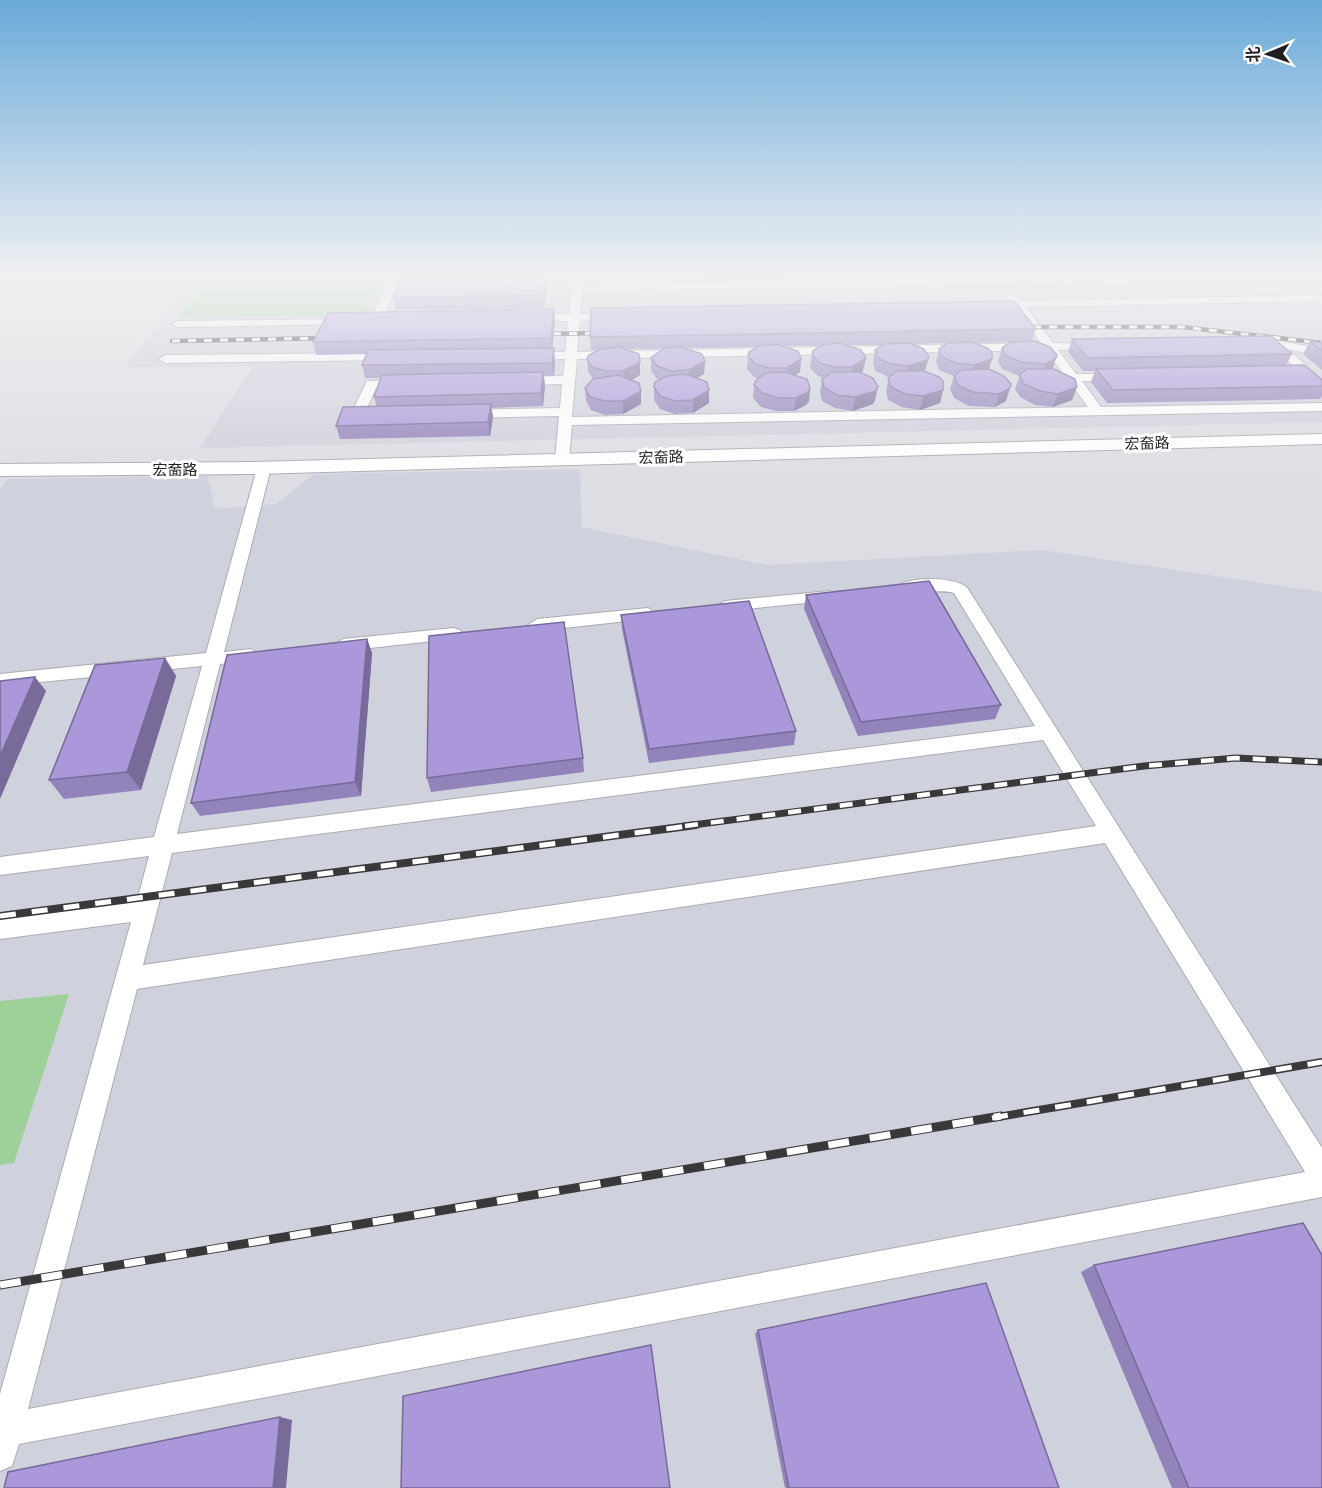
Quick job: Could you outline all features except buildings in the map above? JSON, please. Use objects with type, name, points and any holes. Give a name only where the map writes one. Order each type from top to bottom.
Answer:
[{"type":"street","points":[[562,460],[572,344]]},
{"type":"street","points":[[1048,344],[1097,411]]},
{"type":"street","points":[[1276,344],[1322,387]]},
{"type":"street","points":[[1281,344],[1322,353]]},
{"type":"street","points":[[510,356],[1107,346]]},
{"type":"street","points":[[165,359],[403,357]]},
{"type":"street","points":[[1283,373],[1307,373]]},
{"type":"street","points":[[1071,378],[1130,377]]},
{"type":"street","points":[[510,381],[568,380]]},
{"type":"street","points":[[392,415],[357,416],[371,384],[417,383]]},
{"type":"street","points":[[450,414],[565,416],[1322,407]]},
{"type":"street","name":"宏奤路","points":[[0,470],[264,468],[1322,439]]},
{"type":"street","points":[[264,468],[2,1438],[1322,1184]]},
{"type":"street","points":[[888,590],[947,584],[960,590],[1322,1174]]},
{"type":"street","points":[[710,608],[852,593]]},
{"type":"street","points":[[521,627],[663,613]]},
{"type":"street","points":[[320,648],[474,632]]},
{"type":"street","points":[[0,680],[272,652]]},
{"type":"street","points":[[0,866],[1048,732]]},
{"type":"street","points":[[127,979],[1111,833]]},
{"type":"street","points":[[0,929],[146,910]]},
{"type":"shaded area","points":[[143,344],[1322,344],[1322,422],[200,448],[252,367],[124,367]]},
{"type":"shaded area","points":[[580,469],[582,527],[766,565],[1042,550],[1322,592],[1322,1488],[0,1488],[0,490],[8,479],[208,476],[215,509],[276,504],[314,474]]},
{"type":"green space","points":[[69,994],[14,1163],[0,1165],[0,1001]]},
{"type":"railway","points":[[685,826],[1144,766],[1236,758],[1322,762]]},
{"type":"railway","points":[[0,916],[696,825]]},
{"type":"railway","points":[[992,1118],[1322,1062]]},
{"type":"railway","points":[[0,1285],[1001,1116]]}]
